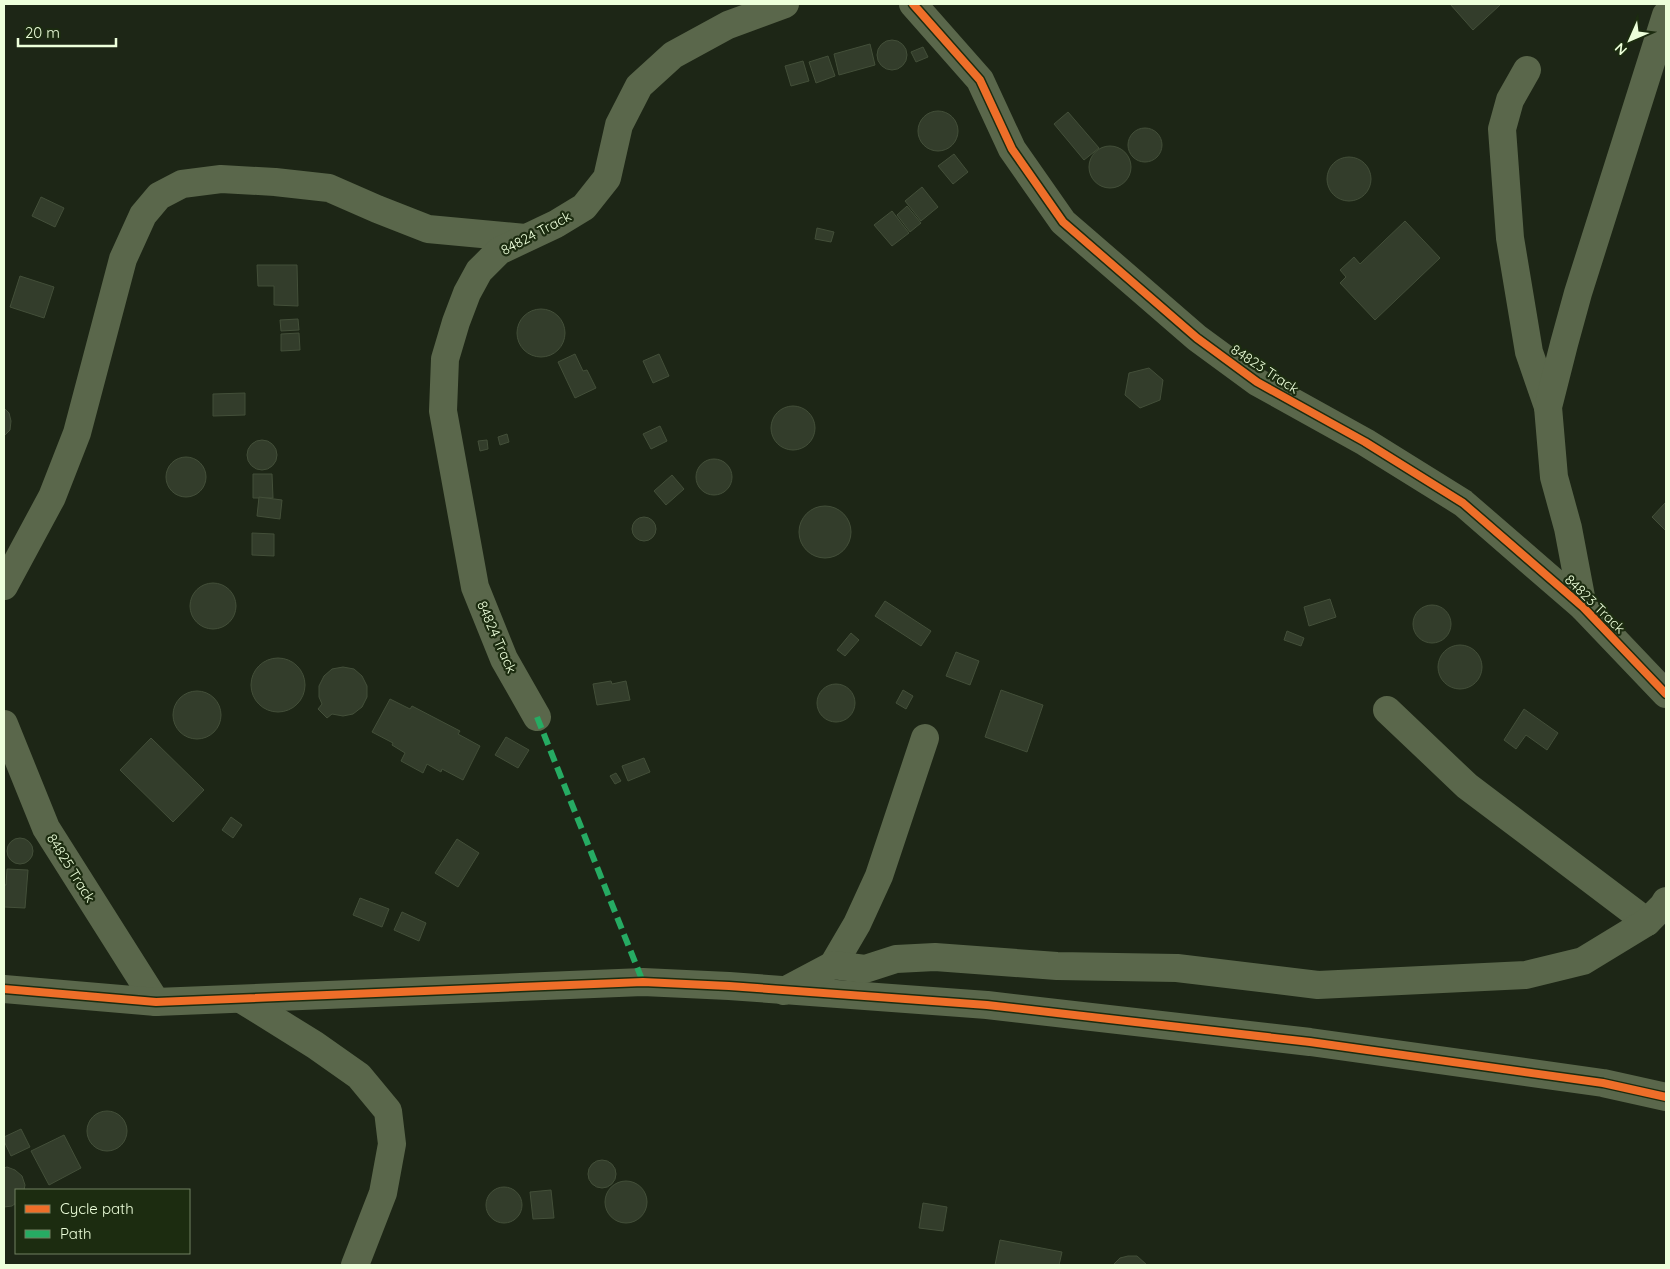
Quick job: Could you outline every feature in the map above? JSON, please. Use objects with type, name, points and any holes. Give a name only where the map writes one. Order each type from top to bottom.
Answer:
[{"type":"street","name":"84824 Track","points":[[537,717],[504,659],[475,587],[443,411],[445,359],[456,322],[467,293],[479,271],[499,251],[556,224],[584,206],[607,178],[619,126],[639,86],[673,55],[728,25],[785,4]]},
{"type":"street","name":"84823 Track","points":[[913,4],[980,80],[1012,149],[1063,222],[1197,338],[1257,382],[1366,442],[1463,503],[1583,607],[1666,693]]},
{"type":"street","points":[[1548,407],[1589,257],[1666,15]]},
{"type":"street","points":[[1527,70],[1510,100],[1502,129],[1510,238],[1529,352],[1548,407],[1554,477],[1568,528],[1583,607]]},
{"type":"street","points":[[4,586],[52,497],[77,433],[123,259],[143,215],[159,196],[182,184],[220,179],[275,182],[329,188],[428,229],[525,238]]},
{"type":"street","points":[[1386,710],[1467,786],[1647,922]]},
{"type":"street","name":"84825 Track","points":[[4,724],[46,828],[156,1002]]},
{"type":"street","points":[[784,991],[833,965],[857,924],[879,876],[925,738]]},
{"type":"street","points":[[833,965],[865,969],[896,959],[934,957],[1057,966],[1177,968],[1318,985],[1526,975],[1583,961],[1647,922],[1666,901]]},
{"type":"street","points":[[4,989],[156,1002],[643,982],[729,986],[987,1005],[1310,1042],[1603,1083],[1666,1097]]},
{"type":"street","points":[[240,999],[315,1045],[359,1076],[388,1111],[392,1144],[383,1193],[355,1265]]},
{"type":"building","points":[[1450,4],[1499,4],[1500,5],[1473,30]]},
{"type":"building","points":[[892,40],[903,44],[907,55],[903,66],[892,70],[881,66],[877,55],[881,44]]},
{"type":"building","points":[[870,44],[875,65],[839,75],[834,54]]},
{"type":"building","points":[[923,47],[928,57],[916,62],[911,52]]},
{"type":"building","points":[[828,56],[835,76],[816,83],[809,62]]},
{"type":"building","points":[[803,61],[809,81],[791,86],[785,66]]},
{"type":"building","points":[[934,111],[942,111],[949,114],[955,120],[958,131],[955,142],[949,148],[942,151],[934,151],[927,148],[921,142],[918,135],[918,127],[921,120],[927,114]]},
{"type":"building","points":[[1068,112],[1099,148],[1084,160],[1054,124]]},
{"type":"building","points":[[1145,128],[1152,129],[1157,133],[1161,138],[1161,152],[1157,157],[1152,161],[1145,162],[1138,161],[1133,157],[1129,152],[1128,145],[1129,138],[1133,133],[1138,129]]},
{"type":"building","points":[[1110,146],[1125,152],[1131,167],[1125,182],[1110,188],[1095,182],[1089,167],[1095,152]]},
{"type":"building","points":[[954,154],[968,172],[953,184],[938,166]]},
{"type":"building","points":[[1349,157],[1361,161],[1367,167],[1371,179],[1367,191],[1361,197],[1349,201],[1337,197],[1331,191],[1327,179],[1331,167],[1337,161]]},
{"type":"building","points":[[922,187],[938,207],[921,221],[905,201]]},
{"type":"building","points":[[41,197],[64,208],[55,227],[32,216]]},
{"type":"building","points":[[907,206],[921,223],[910,232],[897,215]]},
{"type":"building","points":[[892,211],[909,233],[892,246],[874,225]]},
{"type":"building","points":[[1405,221],[1440,258],[1375,320],[1340,283],[1346,277],[1340,270],[1354,257],[1360,264]]},
{"type":"building","points":[[817,228],[834,232],[831,242],[815,239]]},
{"type":"building","points":[[257,265],[297,265],[298,306],[274,305],[274,286],[258,286]]},
{"type":"building","points":[[20,276],[54,287],[44,318],[10,307]]},
{"type":"building","points":[[536,309],[546,309],[555,313],[561,319],[564,324],[564,342],[555,353],[546,357],[536,357],[527,353],[521,347],[517,338],[517,328],[521,319],[527,313]]},
{"type":"building","points":[[298,319],[299,330],[281,331],[280,320]]},
{"type":"building","points":[[299,333],[300,350],[281,351],[281,334]]},
{"type":"building","points":[[575,354],[583,371],[587,370],[596,388],[575,398],[558,362]]},
{"type":"building","points":[[659,354],[669,376],[653,383],[643,361]]},
{"type":"building","points":[[1149,368],[1163,380],[1160,400],[1140,408],[1125,395],[1129,373]]},
{"type":"building","points":[[245,393],[245,415],[213,416],[213,394]]},
{"type":"building","points":[[797,406],[809,412],[814,419],[814,437],[809,444],[802,449],[789,450],[781,447],[774,440],[771,424],[774,416],[781,409]]},
{"type":"building","points":[[4,408],[9,413],[11,421],[10,430],[4,436]]},
{"type":"building","points":[[660,426],[667,441],[651,449],[643,434]]},
{"type":"building","points":[[507,434],[509,442],[500,445],[498,437]]},
{"type":"building","points":[[262,440],[268,441],[276,449],[276,461],[268,469],[262,470],[256,469],[248,461],[247,455],[248,449],[256,441]]},
{"type":"building","points":[[487,440],[488,449],[480,451],[478,441]]},
{"type":"building","points":[[190,457],[197,460],[203,466],[206,477],[205,485],[197,494],[190,497],[182,497],[175,494],[167,485],[166,473],[169,466],[178,458]]},
{"type":"building","points":[[714,459],[721,460],[727,464],[731,470],[731,484],[727,490],[721,494],[714,495],[707,494],[701,490],[697,484],[696,477],[697,470],[701,464],[707,460]]},
{"type":"building","points":[[253,474],[272,474],[273,498],[253,498]]},
{"type":"building","points":[[672,475],[684,489],[666,505],[654,491]]},
{"type":"building","points":[[259,497],[282,500],[280,519],[257,516]]},
{"type":"building","points":[[1666,502],[1666,531],[1652,517]]},
{"type":"building","points":[[825,506],[835,508],[843,514],[849,522],[851,532],[849,542],[843,550],[835,556],[825,558],[815,556],[807,550],[801,542],[799,532],[801,522],[807,514],[815,508]]},
{"type":"building","points":[[644,517],[653,520],[656,529],[653,538],[644,541],[635,538],[632,529],[635,520]]},
{"type":"building","points":[[252,533],[274,534],[274,556],[252,555]]},
{"type":"building","points":[[213,583],[226,587],[232,593],[236,606],[232,619],[226,625],[213,629],[200,625],[194,619],[190,606],[194,593],[200,587]]},
{"type":"building","points":[[1330,599],[1336,617],[1309,626],[1304,607]]},
{"type":"building","points":[[885,601],[931,631],[921,646],[875,616]]},
{"type":"building","points":[[1432,605],[1446,610],[1451,624],[1446,638],[1432,643],[1418,638],[1413,624],[1418,610]]},
{"type":"building","points":[[1287,631],[1304,638],[1301,646],[1284,640]]},
{"type":"building","points":[[851,633],[859,640],[845,656],[837,650]]},
{"type":"building","points":[[1460,645],[1472,649],[1478,655],[1482,667],[1478,679],[1472,685],[1460,689],[1448,685],[1442,679],[1438,667],[1442,655],[1448,649]]},
{"type":"building","points":[[956,652],[979,661],[970,685],[946,676]]},
{"type":"building","points":[[273,658],[283,658],[293,662],[301,670],[305,685],[301,700],[293,708],[283,712],[273,712],[263,708],[255,700],[251,690],[251,680],[255,670],[263,662]]},
{"type":"building","points":[[343,667],[354,669],[362,676],[367,686],[367,697],[362,707],[353,714],[343,716],[332,714],[327,718],[318,709],[322,704],[319,697],[319,686],[324,676],[332,669]]},
{"type":"building","points":[[611,681],[612,684],[626,681],[630,700],[597,705],[593,684]]},
{"type":"building","points":[[836,684],[850,689],[855,703],[850,717],[836,722],[822,717],[817,703],[822,689]]},
{"type":"building","points":[[903,690],[913,696],[906,709],[896,703]]},
{"type":"building","points":[[1001,690],[1043,705],[1027,752],[985,737]]},
{"type":"building","points":[[197,691],[206,693],[214,698],[219,706],[221,715],[219,724],[214,732],[206,737],[197,739],[188,737],[180,732],[175,724],[173,715],[175,706],[180,698],[188,693]]},
{"type":"building","points":[[390,699],[410,709],[412,706],[460,731],[458,734],[480,746],[463,780],[442,769],[441,772],[427,764],[423,773],[401,761],[405,753],[392,745],[393,743],[372,732]]},
{"type":"building","points":[[1524,709],[1558,733],[1547,750],[1526,735],[1516,749],[1504,740]]},
{"type":"building","points":[[506,737],[529,750],[518,768],[495,755]]},
{"type":"building","points":[[151,738],[204,790],[173,822],[120,770]]},
{"type":"building","points":[[644,758],[650,772],[628,781],[622,766]]},
{"type":"building","points":[[616,773],[621,781],[615,784],[610,776]]},
{"type":"building","points":[[231,817],[242,825],[233,838],[222,830]]},
{"type":"building","points":[[20,838],[29,842],[33,851],[29,860],[20,864],[11,860],[7,851],[11,842]]},
{"type":"building","points":[[457,839],[479,853],[458,887],[435,873]]},
{"type":"building","points":[[7,869],[28,870],[25,908],[4,907],[4,885],[6,885]]},
{"type":"building","points":[[360,898],[389,909],[382,927],[353,915]]},
{"type":"building","points":[[402,912],[426,923],[419,941],[394,930]]},
{"type":"building","points":[[103,1111],[111,1111],[118,1114],[124,1120],[127,1131],[124,1142],[118,1148],[111,1151],[103,1151],[96,1148],[90,1142],[87,1135],[87,1127],[90,1120],[96,1114]]},
{"type":"building","points":[[21,1129],[30,1147],[11,1156],[4,1137]]},
{"type":"building","points":[[64,1135],[81,1168],[49,1185],[31,1151]]},
{"type":"building","points":[[602,1160],[612,1164],[616,1174],[612,1184],[602,1188],[592,1184],[588,1174],[592,1164]]},
{"type":"building","points":[[7,1167],[15,1170],[22,1176],[25,1185],[24,1189],[15,1189],[15,1204],[4,1207],[4,1168]]},
{"type":"building","points":[[630,1181],[638,1184],[644,1190],[647,1202],[644,1214],[638,1220],[622,1223],[614,1220],[608,1214],[605,1198],[608,1190],[614,1184]]},
{"type":"building","points":[[504,1187],[511,1188],[517,1192],[521,1198],[521,1212],[517,1218],[511,1222],[504,1223],[497,1222],[491,1218],[487,1212],[486,1205],[487,1198],[491,1192],[497,1188]]},
{"type":"building","points":[[551,1190],[554,1218],[533,1219],[530,1192]]},
{"type":"building","points":[[923,1203],[947,1207],[943,1231],[919,1228]]},
{"type":"building","points":[[1000,1240],[1062,1252],[1059,1265],[995,1265]]},
{"type":"building","points":[[1137,1256],[1147,1265],[1113,1265],[1120,1258]]},
{"type":"marked path","points":[[537,717],[643,982]]},
{"type":"cycle path","points":[[913,4],[980,80],[1012,149],[1063,222],[1197,338],[1257,382],[1365,442],[1463,503],[1583,607],[1666,694]]},
{"type":"cycle path","points":[[4,989],[156,1002],[643,982],[729,986],[987,1005],[1310,1042],[1603,1083],[1666,1097]]}]
